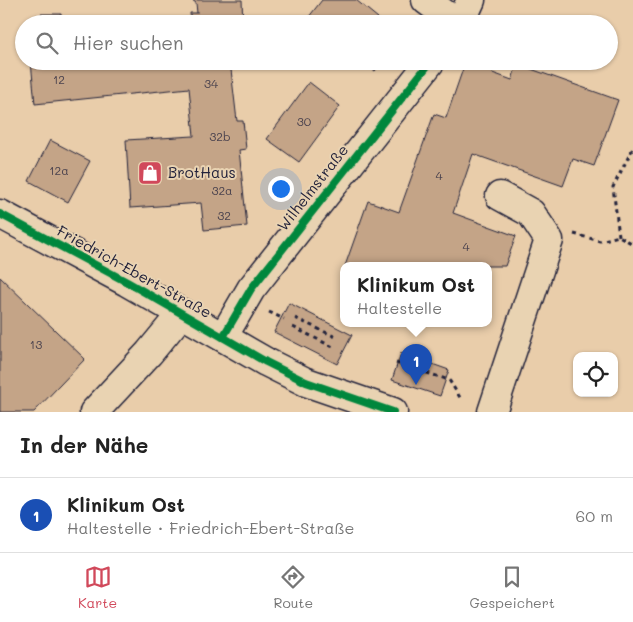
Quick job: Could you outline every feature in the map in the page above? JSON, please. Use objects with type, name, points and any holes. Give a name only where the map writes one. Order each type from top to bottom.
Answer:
[{"type":"street","points":[[426,0],[467,11]]},
{"type":"street","name":"Wilhelmstraße","points":[[223,337],[251,289],[424,70]]},
{"type":"street","points":[[492,412],[549,240],[531,213],[500,196]]},
{"type":"street","name":"Friedrich-Ebert-Straße","points":[[0,214],[127,282],[266,362],[306,382],[393,412]]},
{"type":"street","points":[[94,412],[149,353],[182,313]]},
{"type":"path","points":[[619,236],[613,187],[633,148]]},
{"type":"path","points":[[549,240],[575,233],[600,241],[619,236],[633,244]]},
{"type":"path","points":[[266,311],[284,319]]},
{"type":"path","points":[[294,318],[338,338]]},
{"type":"path","points":[[293,327],[333,347]]},
{"type":"path","points":[[396,362],[449,380],[461,399]]},
{"type":"building","points":[[192,0],[242,0],[243,15],[190,15],[190,13],[197,13],[196,3]]},
{"type":"building","points":[[322,0],[356,0],[374,15],[310,15]]},
{"type":"building","points":[[61,14],[61,15],[41,15]]},
{"type":"building","points":[[32,70],[231,70],[237,121],[243,121],[246,149],[239,150],[247,226],[204,230],[201,203],[130,208],[126,140],[194,136],[189,88],[35,104]]},
{"type":"building","points":[[463,70],[484,70],[512,80],[515,70],[534,70],[618,100],[594,166],[573,159],[563,186],[473,154],[453,213],[516,236],[505,266],[492,266],[492,262],[346,262],[368,201],[399,212],[434,114],[446,118]]},
{"type":"building","points":[[309,82],[340,106],[299,162],[267,139]]},
{"type":"building","points":[[50,140],[90,161],[68,202],[29,181]]},
{"type":"building","points":[[0,277],[85,359],[34,412],[0,412]]},
{"type":"building","points":[[289,303],[352,335],[337,364],[274,332]]},
{"type":"building","points":[[401,353],[449,370],[440,396],[392,380]]},
{"type":"cycle path","points":[[223,337],[251,289],[424,70]]},
{"type":"cycle path","points":[[0,214],[127,282],[266,362],[306,382],[393,412]]},
{"type":"place","name":"BrotHaus","points":[[150,173]]},
{"type":"place","name":"Klinikum Ost","points":[[416,385]]}]
